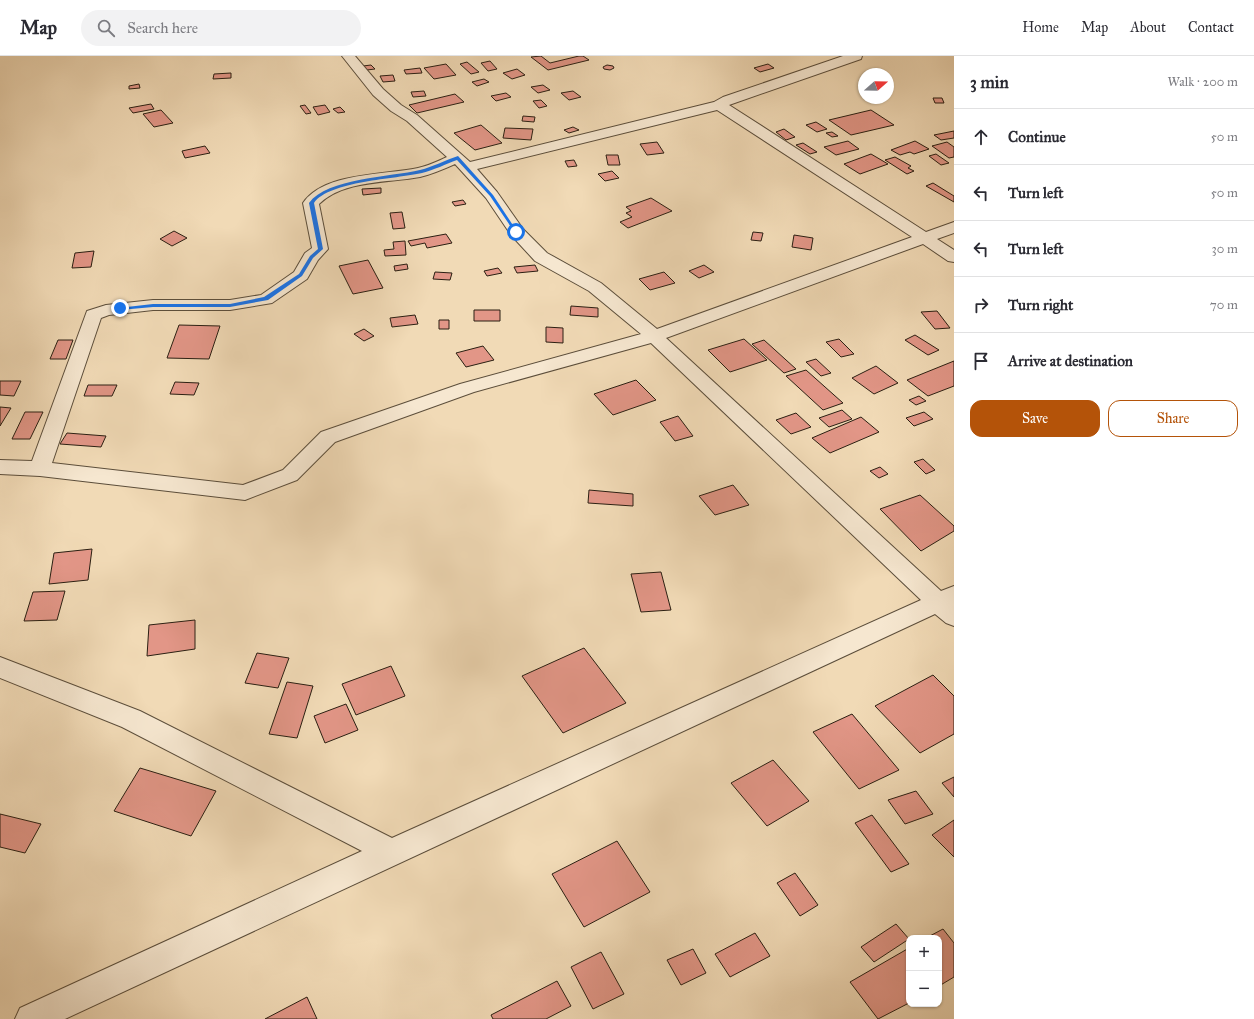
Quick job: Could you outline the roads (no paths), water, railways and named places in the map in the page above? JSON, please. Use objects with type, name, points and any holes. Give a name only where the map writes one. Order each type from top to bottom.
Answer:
[{"type":"street","points":[[32,1019],[391,852],[949,605],[654,336],[596,287],[541,257],[516,232],[492,196],[462,162],[412,118],[396,108],[378,92],[348,56]]},
{"type":"street","points":[[40,469],[93,315],[106,310],[153,305],[230,305],[266,299],[301,275],[312,257],[320,249],[311,203],[316,196],[350,183],[422,171],[719,105],[728,100],[856,56]]},
{"type":"street","points":[[719,105],[954,257]]},
{"type":"street","points":[[0,467],[40,469],[245,493],[290,474],[328,437],[466,388],[654,336],[954,227]]},
{"type":"street","points":[[0,667],[131,719],[391,852]]}]
